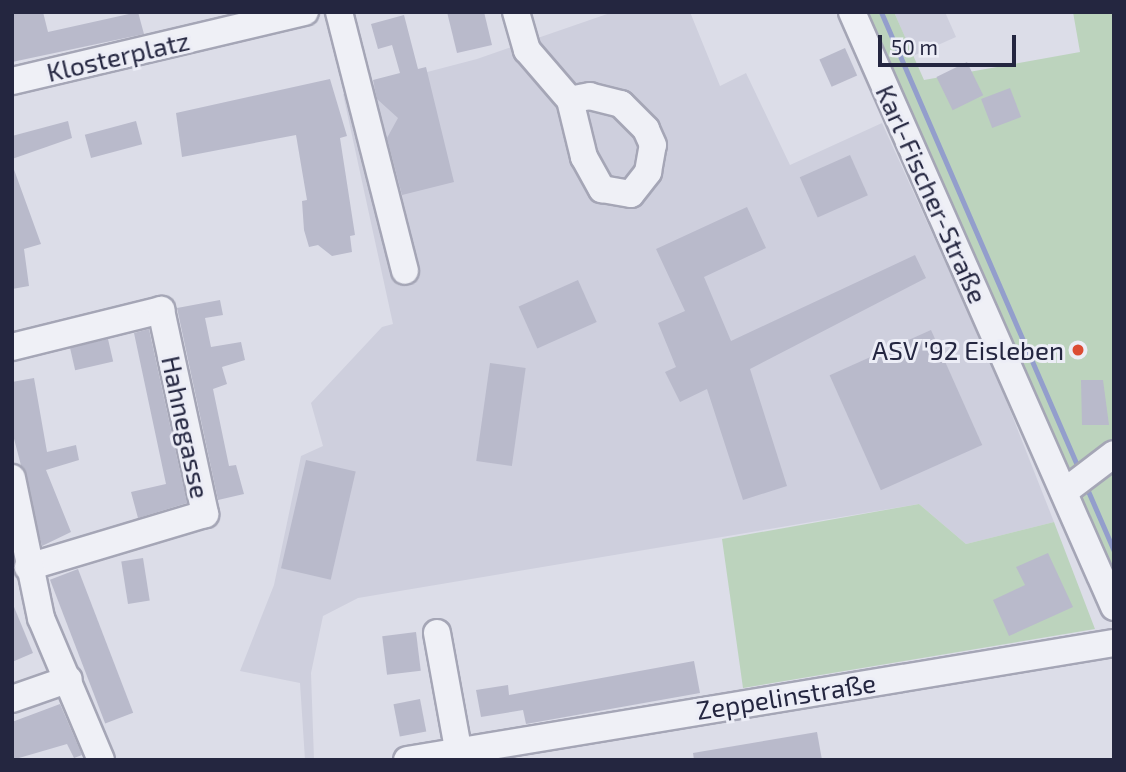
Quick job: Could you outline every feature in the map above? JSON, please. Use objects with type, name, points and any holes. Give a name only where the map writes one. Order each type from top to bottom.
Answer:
[{"type":"street","name":"Klosterplatz","points":[[12,81],[305,12]]},
{"type":"street","points":[[339,12],[405,271]]},
{"type":"street","points":[[516,12],[527,50],[570,100]]},
{"type":"street","name":"Karl-Fischer-Straße","points":[[852,12],[1070,487],[1114,607]]},
{"type":"street","name":"Hahnegasse","points":[[12,348],[161,310],[205,514],[28,567]]},
{"type":"street","points":[[1070,487],[1106,458]]},
{"type":"street","points":[[12,478],[28,567],[41,618],[101,760]]},
{"type":"street","points":[[437,633],[459,755]]},
{"type":"street","name":"Zeppelinstraße","points":[[407,760],[459,755],[1114,643]]},
{"type":"street","points":[[12,699],[69,679]]},
{"type":"shaded area","points":[[613,12],[690,12],[720,86],[746,73],[790,165],[882,123],[995,372],[1054,522],[966,544],[919,504],[358,598],[323,616],[311,673],[314,760],[305,760],[300,683],[240,671],[274,585],[301,456],[323,446],[311,403],[382,327],[393,324],[343,94],[477,59]]},
{"type":"shaded area","points":[[894,12],[945,12],[956,37],[913,56]]},
{"type":"green space","points":[[863,12],[894,12],[924,80],[1080,52],[1073,12],[1114,12],[1114,574]]},
{"type":"green space","points":[[919,504],[966,544],[1054,522],[1095,629],[743,688],[722,539]]},
{"type":"building","points":[[12,12],[43,12],[48,32],[138,12],[144,34],[12,62]]},
{"type":"building","points":[[447,12],[484,12],[492,45],[457,53]]},
{"type":"building","points":[[404,15],[418,69],[426,67],[454,182],[402,195],[387,138],[398,118],[377,99],[373,80],[400,73],[392,45],[378,49],[371,24]]},
{"type":"building","points":[[845,48],[857,75],[832,87],[819,59]]},
{"type":"building","points":[[967,62],[983,95],[953,110],[936,77]]},
{"type":"building","points":[[330,79],[347,136],[340,138],[355,235],[350,236],[352,252],[332,256],[318,245],[309,247],[304,230],[302,201],[307,200],[296,135],[182,157],[176,113]]},
{"type":"building","points":[[1010,88],[1021,117],[992,128],[981,99]]},
{"type":"building","points":[[68,121],[72,138],[12,159],[12,136]]},
{"type":"building","points":[[136,121],[142,144],[91,158],[85,135]]},
{"type":"building","points":[[850,155],[868,195],[818,218],[800,177]]},
{"type":"building","points":[[12,164],[41,244],[24,249],[29,286],[12,289]]},
{"type":"building","points":[[747,207],[766,248],[704,277],[731,341],[915,255],[926,278],[750,369],[787,486],[743,500],[707,389],[680,402],[665,372],[676,367],[658,323],[685,311],[656,249]]},
{"type":"building","points":[[578,280],[597,322],[537,348],[519,306]]},
{"type":"building","points":[[220,300],[223,315],[205,318],[211,347],[241,342],[245,360],[222,367],[227,384],[213,389],[229,466],[236,465],[244,494],[218,500],[177,308]]},
{"type":"building","points":[[149,329],[187,503],[138,518],[131,492],[166,484],[134,333]]},
{"type":"building","points":[[931,330],[982,445],[881,490],[830,375]]},
{"type":"building","points":[[108,339],[113,361],[75,370],[70,348]]},
{"type":"building","points":[[490,363],[526,368],[512,466],[476,461]]},
{"type":"building","points":[[34,378],[47,452],[76,445],[79,460],[46,470],[71,532],[42,546],[12,431],[12,382]]},
{"type":"building","points":[[1081,380],[1103,380],[1109,425],[1082,425]]},
{"type":"building","points":[[306,460],[356,471],[331,580],[281,568]]},
{"type":"building","points":[[1048,553],[1073,607],[1009,636],[993,600],[1025,585],[1016,567]]},
{"type":"building","points":[[143,558],[150,600],[128,604],[121,561]]},
{"type":"building","points":[[78,569],[133,713],[105,724],[50,580]]},
{"type":"building","points":[[12,602],[33,653],[12,662]]},
{"type":"building","points":[[416,632],[421,671],[387,675],[382,636]]},
{"type":"building","points":[[694,661],[700,693],[526,724],[523,710],[481,717],[476,690],[508,685],[509,695]]},
{"type":"building","points":[[420,699],[426,731],[400,737],[393,704]]},
{"type":"building","points":[[60,704],[82,755],[74,758],[67,744],[12,760],[12,722]]},
{"type":"building","points":[[817,732],[822,760],[694,760],[693,753]]},
{"type":"waterway","points":[[881,12],[1080,472]]},
{"type":"waterway","points":[[1085,484],[1114,551]]},
{"type":"place","name":"ASV '92 Eisleben","points":[[1078,350]]}]
